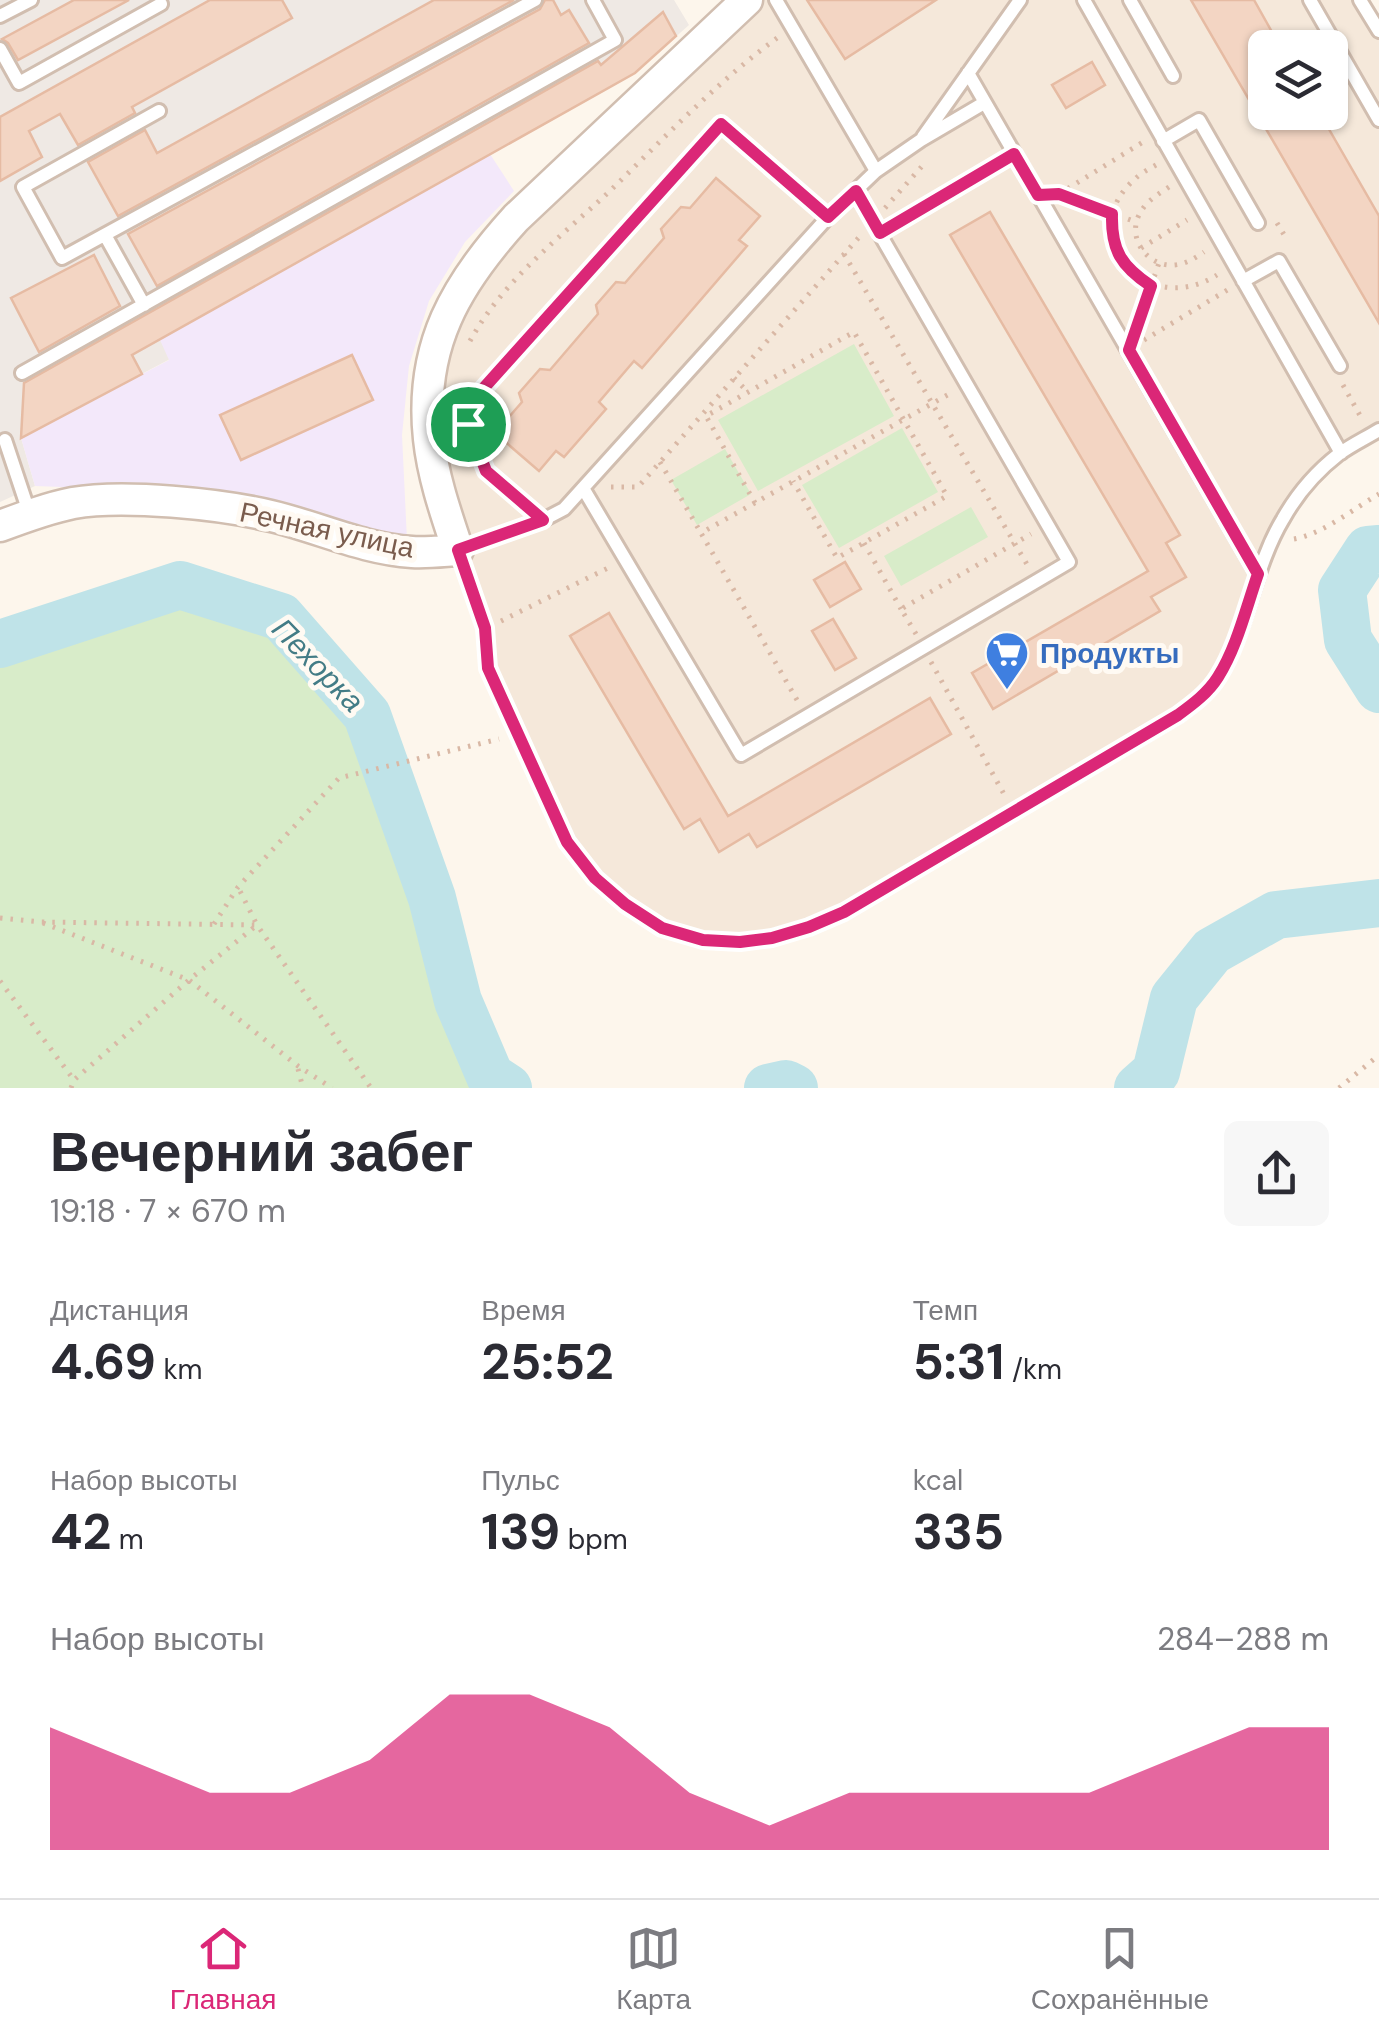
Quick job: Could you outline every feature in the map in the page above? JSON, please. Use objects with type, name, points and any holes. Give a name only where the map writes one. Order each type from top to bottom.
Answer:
[{"type":"street","name":"Речная улица","points":[[0,526],[76,503],[223,502],[360,543],[412,552],[458,550],[432,456],[428,398],[432,360],[454,298],[491,245],[516,218],[748,0]]},
{"type":"lane","points":[[0,16],[30,0]]},
{"type":"lane","points":[[159,111],[23,187],[62,258],[535,0]]},
{"type":"lane","points":[[22,373],[615,40],[593,0]]},
{"type":"lane","points":[[776,0],[876,171]]},
{"type":"lane","points":[[921,140],[1020,0]]},
{"type":"lane","points":[[1084,0],[1340,453]]},
{"type":"lane","points":[[1130,0],[1174,76]]},
{"type":"lane","points":[[1310,0],[1379,120]]},
{"type":"lane","points":[[1360,0],[1379,31]]},
{"type":"lane","points":[[0,49],[19,84],[161,4]]},
{"type":"lane","points":[[968,73],[1258,574]]},
{"type":"lane","points":[[828,217],[721,124],[482,390],[468,424],[486,471],[543,520],[564,508],[828,217],[876,171],[984,103]]},
{"type":"lane","points":[[1160,137],[1198,120],[1258,222]]},
{"type":"lane","points":[[583,488],[741,755],[1069,562],[856,191]]},
{"type":"lane","points":[[105,235],[144,305]]},
{"type":"lane","points":[[1243,281],[1280,260],[1340,372]]},
{"type":"lane","points":[[458,550],[485,628],[488,668],[567,842],[595,878],[662,928],[703,940],[740,942],[772,938],[844,912],[1201,698],[1230,654],[1282,519],[1299,494],[1340,453],[1379,430]]},
{"type":"lane","points":[[5,440],[30,514]]},
{"type":"path","points":[[468,345],[482,320],[550,244],[744,62],[792,27]]},
{"type":"path","points":[[1059,194],[1160,137]]},
{"type":"path","points":[[583,488],[638,487],[844,254],[876,227],[1014,154]]},
{"type":"path","points":[[1171,155],[1134,178],[1122,194],[1112,214],[1118,254],[1130,272],[1151,286],[1177,289],[1206,282],[1234,265]]},
{"type":"path","points":[[1184,178],[1142,208],[1136,222],[1136,238],[1141,248],[1158,263],[1182,264],[1221,242]]},
{"type":"path","points":[[1038,195],[1059,194],[1136,222]]},
{"type":"path","points":[[876,227],[888,203]]},
{"type":"path","points":[[1141,248],[1202,210]]},
{"type":"path","points":[[844,254],[1037,581]]},
{"type":"path","points":[[1129,350],[1158,263]]},
{"type":"path","points":[[1129,350],[1243,281]]},
{"type":"path","points":[[705,414],[854,332],[946,496],[837,558],[793,481]]},
{"type":"path","points":[[1340,372],[1352,401]]},
{"type":"path","points":[[734,378],[748,392]]},
{"type":"path","points":[[701,533],[895,428],[966,384]]},
{"type":"path","points":[[705,414],[755,503]]},
{"type":"path","points":[[660,462],[806,716]]},
{"type":"path","points":[[1272,540],[1300,539],[1379,494]]},
{"type":"path","points":[[458,550],[543,520]]},
{"type":"path","points":[[901,609],[1048,524]]},
{"type":"path","points":[[864,543],[1014,812]]},
{"type":"path","points":[[485,628],[626,559]]},
{"type":"path","points":[[214,924],[238,888],[339,778],[518,734]]},
{"type":"path","points":[[238,888],[258,924],[371,1088]]},
{"type":"path","points":[[0,918],[41,922],[258,924]]},
{"type":"path","points":[[41,922],[189,980],[332,1088]]},
{"type":"path","points":[[71,1088],[74,1080],[258,924]]},
{"type":"path","points":[[0,981],[74,1080]]},
{"type":"path","points":[[1339,1088],[1379,1056]]},
{"type":"path","points":[[298,1066],[303,1088]]},
{"type":"shaded area","points":[[0,0],[674,0],[689,25],[635,73],[160,339],[170,359],[21,438],[35,486],[0,502]]},
{"type":"shaded area","points":[[747,0],[1360,0],[1379,31],[1379,430],[1341,453],[1282,519],[1230,653],[1201,698],[844,912],[771,938],[703,940],[625,904],[567,842],[488,668],[485,629],[429,439],[455,298]]},
{"type":"shaded area","points":[[490,154],[514,191],[465,242],[429,301],[409,366],[402,435],[407,540],[199,492],[35,486],[21,438],[169,360],[160,340]]},
{"type":"green space","points":[[854,344],[894,416],[758,491],[718,420]]},
{"type":"green space","points":[[902,428],[938,492],[839,548],[802,485]]},
{"type":"green space","points":[[725,449],[751,494],[697,525],[671,480]]},
{"type":"green space","points":[[971,507],[988,537],[901,586],[884,556]]},
{"type":"green space","points":[[180,585],[281,617],[367,715],[432,898],[458,1001],[490,1076],[508,1088],[0,1088],[0,644]]},
{"type":"building","points":[[74,0],[129,0],[18,60],[2,39]]},
{"type":"building","points":[[210,0],[282,0],[292,18],[132,107],[135,113],[78,145],[60,114],[29,131],[42,157],[0,181],[0,117]]},
{"type":"building","points":[[434,0],[514,0],[118,216],[88,162],[145,130],[157,153]]},
{"type":"building","points":[[545,0],[553,0],[561,15],[569,10],[589,43],[157,286],[128,234],[540,9]]},
{"type":"building","points":[[807,0],[936,0],[845,59]]},
{"type":"building","points":[[1191,0],[1254,0],[1271,30],[1248,30],[1248,98]]},
{"type":"building","points":[[663,12],[676,36],[635,73],[132,355],[142,374],[21,438],[24,383],[598,61],[601,65]]},
{"type":"building","points":[[1092,62],[1105,85],[1066,108],[1052,85]]},
{"type":"building","points":[[1267,130],[1329,130],[1379,216],[1379,323]]},
{"type":"building","points":[[716,178],[760,216],[739,240],[747,246],[642,368],[634,361],[599,402],[606,409],[564,457],[556,451],[539,471],[495,433],[522,402],[519,393],[540,369],[550,370],[598,314],[596,305],[616,282],[625,283],[664,238],[661,229],[681,207],[690,208]]},
{"type":"building","points":[[990,212],[1180,535],[1166,543],[1186,577],[1151,597],[1160,611],[993,709],[972,673],[1148,571],[950,235]]},
{"type":"building","points":[[94,255],[120,306],[39,352],[11,298]]},
{"type":"building","points":[[352,355],[373,400],[241,460],[220,415]]},
{"type":"building","points":[[845,562],[861,589],[830,607],[814,580]]},
{"type":"building","points":[[609,613],[728,816],[930,698],[951,734],[757,847],[749,834],[719,852],[700,819],[684,829],[570,636]]},
{"type":"building","points":[[833,619],[856,658],[835,670],[812,631]]},
{"type":"waterway","name":"Пехорка","points":[[1379,549],[1368,550],[1342,590],[1348,640],[1379,689]]},
{"type":"waterway","name":"Пехорка","points":[[0,644],[180,585],[281,617],[367,715],[432,898],[458,1001],[490,1076],[508,1088]]},
{"type":"waterway","name":"Пехорка","points":[[1138,1088],[1156,1072],[1174,998],[1212,951],[1276,915],[1379,903]]},
{"type":"waterway","name":"Пехорка","points":[[768,1088],[786,1084],[794,1088]]},
{"type":"place","name":"Продукты","points":[[1007,691]]},
{"type":"route","points":[[721,124],[828,217],[856,191],[880,233],[1014,154],[1038,195],[1059,194],[1112,214],[1118,254],[1130,272],[1151,286],[1129,350],[1258,574],[1230,654],[1217,679],[1201,698],[1178,715],[844,912],[772,938],[740,942],[703,940],[662,928],[595,878],[567,842],[548,803],[488,668],[485,628],[458,550],[543,520],[486,471],[468,424],[482,390],[721,124]]}]
